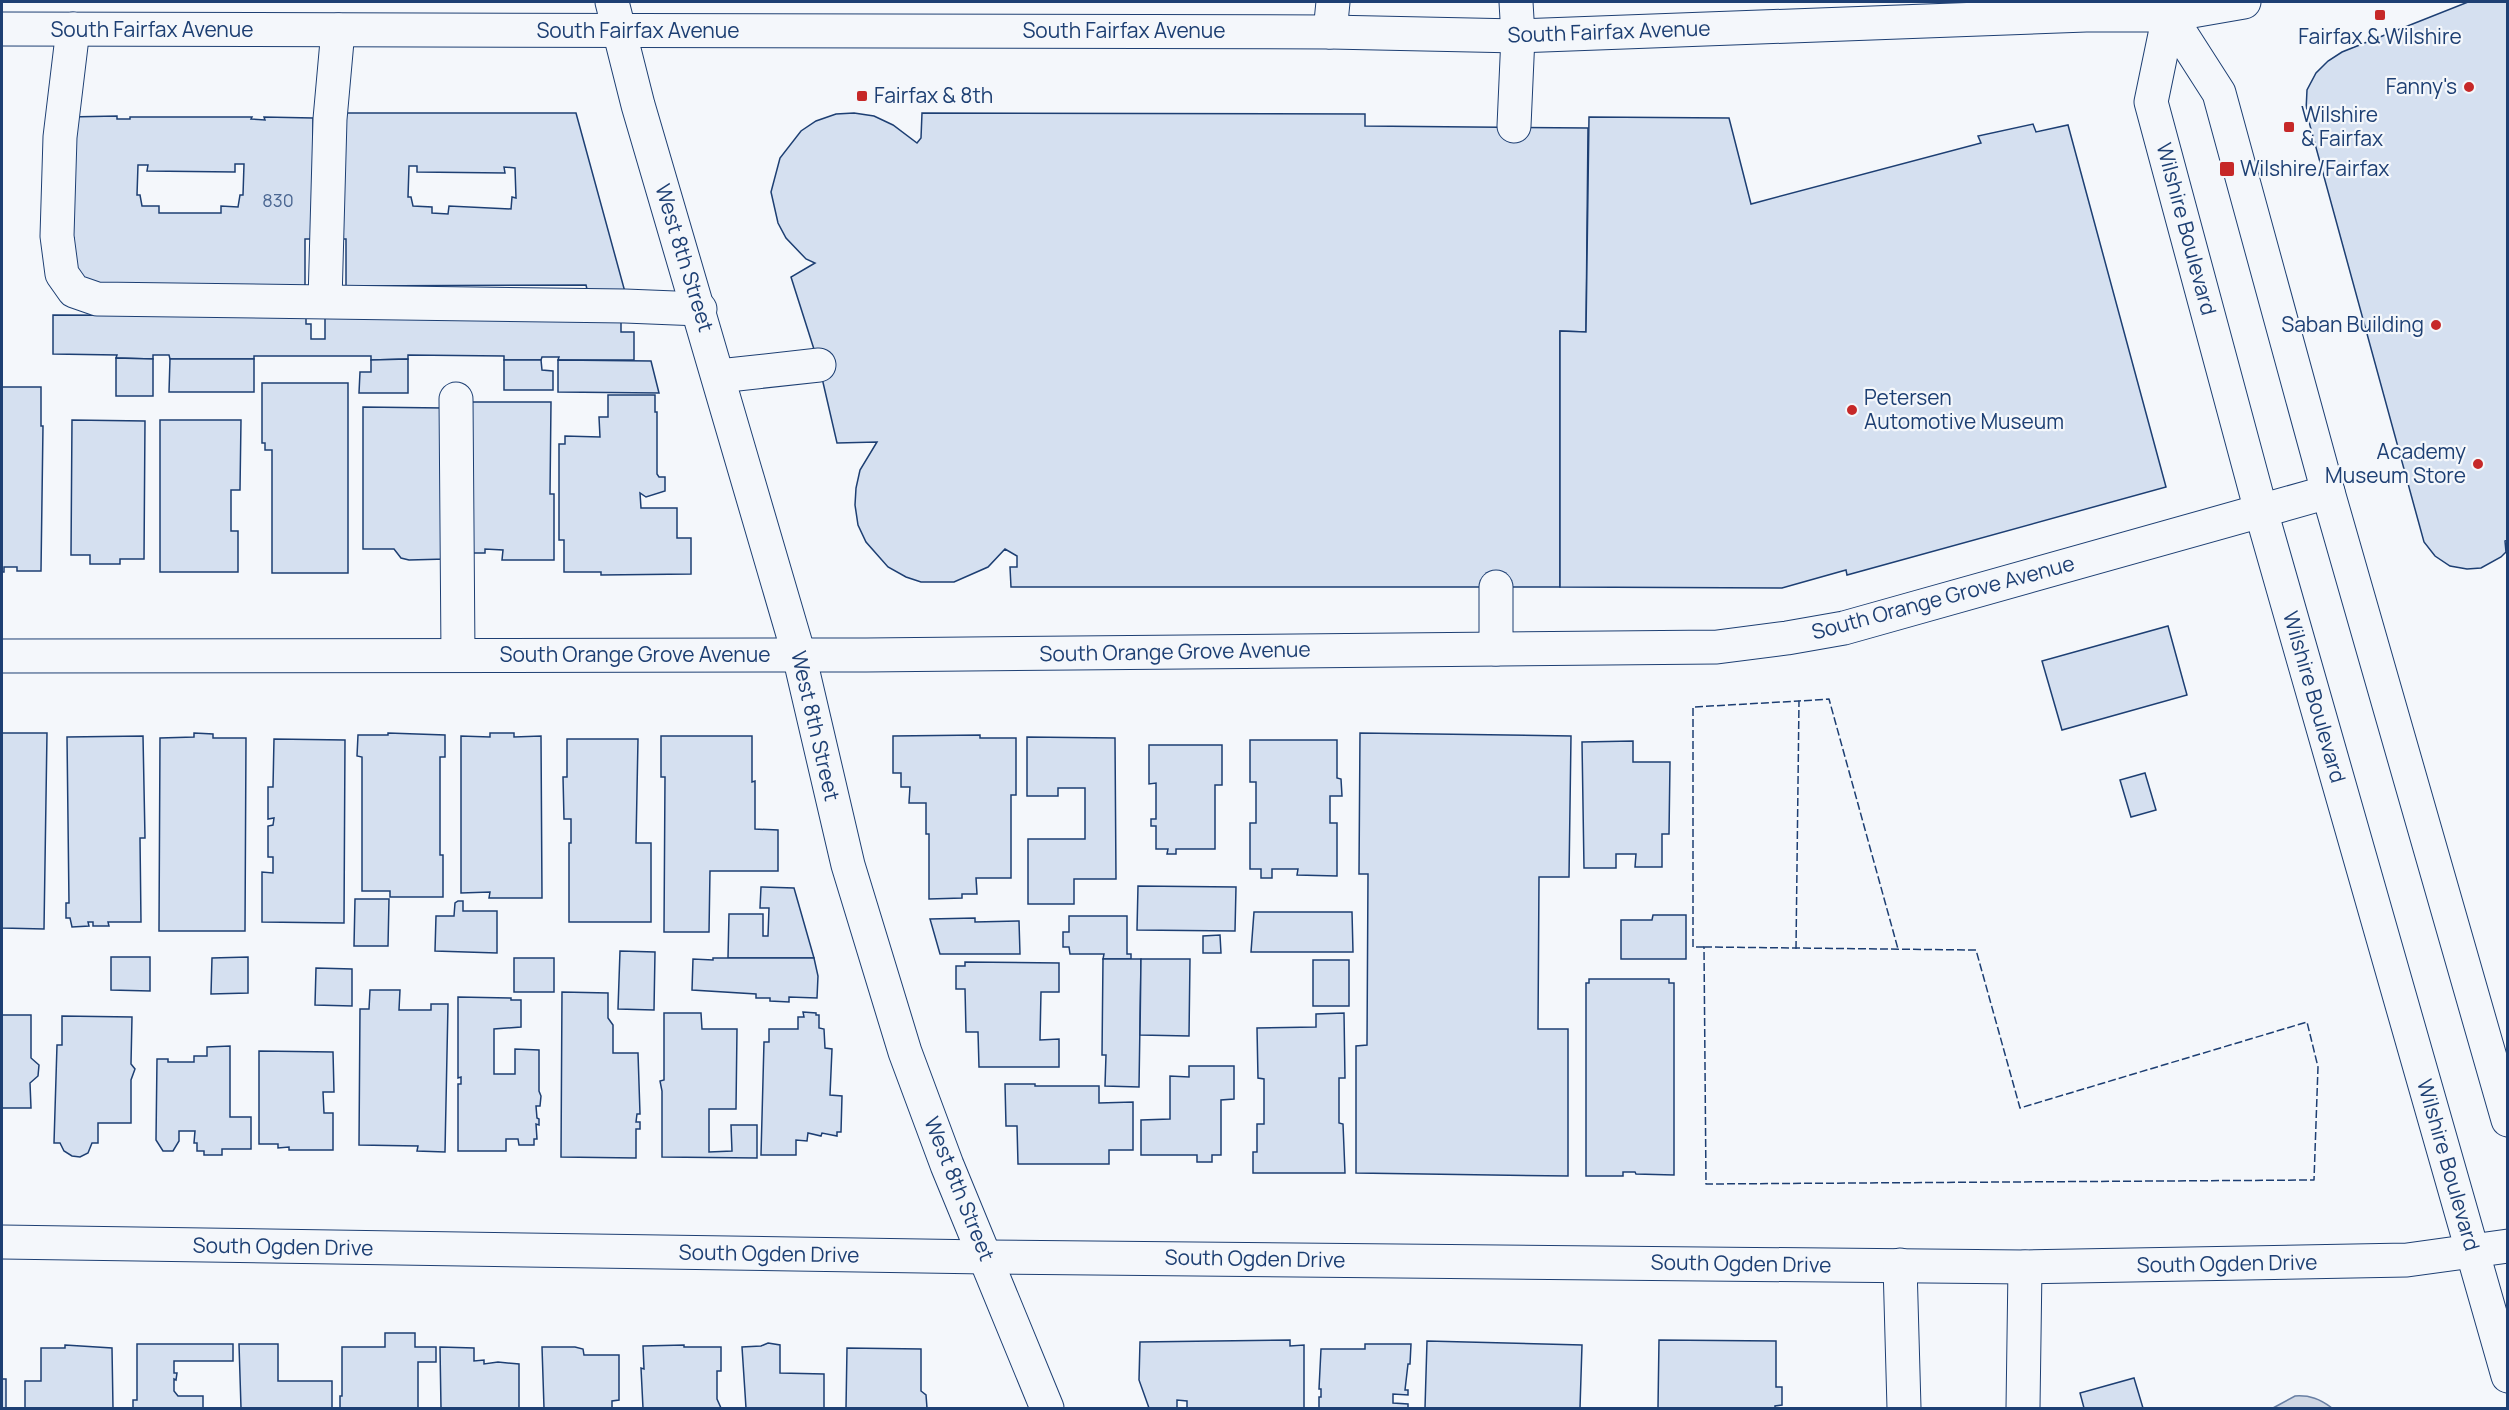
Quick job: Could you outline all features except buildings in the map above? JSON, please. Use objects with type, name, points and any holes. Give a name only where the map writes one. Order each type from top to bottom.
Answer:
[{"type":"street","points":[[1514,126],[1518,36],[1516,2]]},
{"type":"street","name":"South Fairfax Avenue","points":[[2,29],[338,30],[616,16],[1332,17],[1518,36],[2074,16],[2244,2]]},
{"type":"street","points":[[2167,8],[2219,93],[2328,492],[2508,1120]]},
{"type":"street","name":"Wilshire Boulevard","points":[[2167,8],[2151,102],[2261,511],[2508,1376]]},
{"type":"street","name":"West 8th Street","points":[[616,16],[638,105],[700,309],[799,655],[848,865],[905,1052],[947,1165],[1047,1408]]},
{"type":"street","points":[[73,30],[60,137],[57,236],[62,274],[74,291],[97,298],[700,309]]},
{"type":"street","points":[[325,302],[330,119],[338,30]]},
{"type":"street","points":[[719,376],[819,365]]},
{"type":"street","points":[[456,399],[458,655]]},
{"type":"street","name":"South Orange Grove Avenue","points":[[2,656],[799,655],[1717,647],[1844,628],[2328,492]]},
{"type":"street","points":[[1496,587],[1496,649]]},
{"type":"street","name":"South Ogden Drive","points":[[2,1242],[986,1257],[2025,1267],[2374,1262],[2474,1252],[2508,1246]]},
{"type":"street","points":[[1900,1265],[1904,1408]]},
{"type":"street","points":[[2023,1408],[2025,1267]]},
{"type":"shaded area","points":[[2295,1396],[2315,1398],[2332,1408],[2273,1408]]},
{"type":"fence","points":[[1796,949],[1799,701],[1829,699],[1898,949]]},
{"type":"fence","points":[[1704,947],[1693,947],[1693,707],[1799,701]]},
{"type":"fence","points":[[1704,947],[1976,950],[2020,1108],[2307,1022],[2318,1067],[2314,1180],[1706,1184],[1704,947]]},
{"type":"place","name":"Fairfax & Wilshire","points":[[2380,15]]},
{"type":"place","name":"Fanny's","points":[[2469,87]]},
{"type":"place","name":"Fairfax & 8th","points":[[862,96]]},
{"type":"place","name":"Wilshire & Fairfax","points":[[2289,127]]},
{"type":"place","name":"Wilshire/Fairfax","points":[[2227,169]]},
{"type":"place","name":"Saban Building","points":[[2436,325]]},
{"type":"place","name":"Petersen Automotive Museum","points":[[1852,410]]},
{"type":"place","name":"Academy Museum Store","points":[[2478,464]]}]
